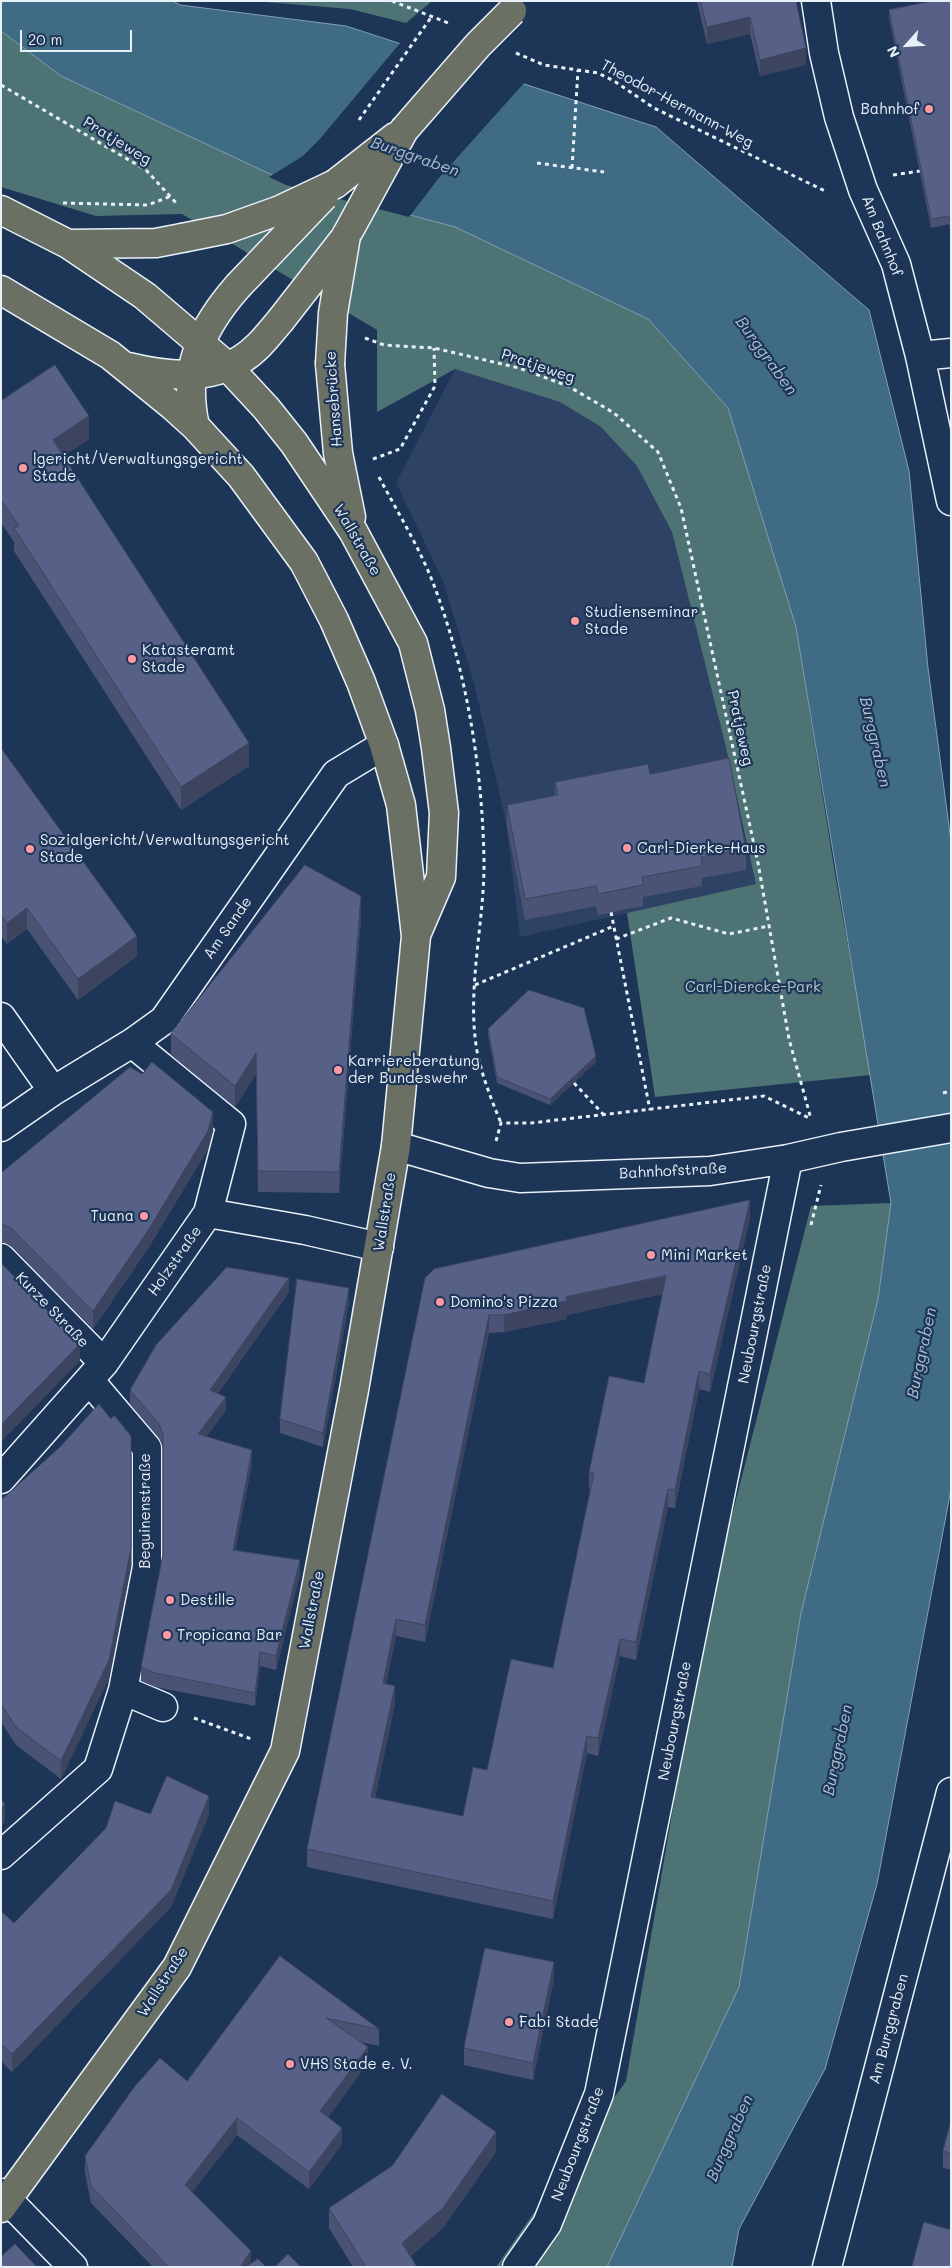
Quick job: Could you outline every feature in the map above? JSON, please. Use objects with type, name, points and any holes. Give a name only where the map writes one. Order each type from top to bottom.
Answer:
[{"type":"main road","name":"Hansebrücke","points":[[195,426],[191,405],[191,375],[200,343],[214,316],[238,286],[335,184],[404,130],[478,44],[523,1]]},
{"type":"main road","name":"Hansebrücke","points":[[126,367],[154,373],[191,375],[227,366],[243,359],[255,350],[346,236],[404,130]]},
{"type":"main road","name":"Hansebrücke","points":[[68,244],[156,243],[227,229],[280,210],[335,184]]},
{"type":"main road","name":"Wallstraße","points":[[1,210],[68,244],[145,296],[227,366],[266,408],[294,443],[353,531],[413,643],[424,685],[436,748],[444,813],[441,877],[416,936]]},
{"type":"main road","name":"Hansebrücke","points":[[346,236],[333,313],[330,364],[338,453],[353,531]]},
{"type":"main road","name":"Wallstraße","points":[[1,290],[86,339],[126,367],[195,426],[250,488],[304,562],[334,620],[362,682],[384,745],[401,805],[416,936],[396,1146],[354,1390],[285,1751],[177,1967],[4,2200]]},
{"type":"street","name":"Am Bahnhof","points":[[816,1],[824,53],[839,117],[863,190],[896,264],[920,356],[951,500]]},
{"type":"street","points":[[920,356],[951,353]]},
{"type":"street","name":"Am Sande","points":[[1,1127],[53,1091],[132,1043],[164,1020],[336,774],[384,745]]},
{"type":"street","points":[[1,1017],[53,1091]]},
{"type":"street","name":"Holzstraße","points":[[1,1479],[96,1371],[208,1213],[231,1124],[132,1043]]},
{"type":"street","name":"Bahnhofstraße","points":[[396,1146],[489,1173],[520,1178],[710,1171],[788,1159],[841,1147],[951,1128]]},
{"type":"street","name":"Neubourgstraße","points":[[517,2267],[547,2224],[599,2094],[788,1159]]},
{"type":"street","points":[[208,1213],[305,1230],[379,1247]]},
{"type":"street","name":"Kurze Straße","points":[[1,1258],[96,1371]]},
{"type":"street","name":"Beguinenstraße","points":[[1,1855],[98,1770],[123,1690],[147,1567],[148,1448],[96,1371]]},
{"type":"street","points":[[123,1690],[162,1707]]},
{"type":"street","name":"Am Burggraben","points":[[827,2267],[951,1792]]},
{"type":"street","points":[[4,2200],[73,2267]]},
{"type":"path","points":[[392,1],[410,6],[458,27]]},
{"type":"path","name":"Theodor-Hermann-Weg","points":[[509,50],[544,65],[598,73],[654,108],[816,185],[840,200],[863,190]]},
{"type":"path","points":[[572,168],[578,70]]},
{"type":"path","name":"Pratjeweg","points":[[1,86],[146,170],[171,196],[182,211]]},
{"type":"path","points":[[537,162],[604,172]]},
{"type":"path","points":[[90,203],[148,205],[171,196]]},
{"type":"path","name":"Pratjeweg","points":[[363,337],[384,345],[434,348],[519,368],[568,386],[614,413],[658,452],[681,508],[758,863],[789,1039],[811,1119],[764,1096],[650,1110]]},
{"type":"path","points":[[370,460],[400,449],[435,386],[434,348]]},
{"type":"path","points":[[489,1173],[500,1123],[531,1123],[650,1110],[611,912]]},
{"type":"path","points":[[616,939],[671,918],[729,934],[769,926]]},
{"type":"path","points":[[475,984],[614,926]]},
{"type":"path","points":[[574,1083],[604,1115]]},
{"type":"path","points":[[162,1707],[285,1751]]},
{"type":"shaded area","name":"Studienseminar Stade","points":[[455,369],[560,402],[601,427],[637,466],[672,532],[725,743],[757,884],[520,937],[506,823],[475,687],[443,581],[396,483]]},
{"type":"green space","points":[[253,1],[432,1],[406,23],[350,9]]},
{"type":"green space","name":"Carl-Diercke-Park","points":[[1,31],[61,76],[287,182],[455,227],[648,319],[728,408],[796,627],[835,874],[871,1075],[655,1097],[627,913],[756,884],[725,743],[672,532],[637,466],[601,427],[560,402],[455,369],[377,412],[377,330],[182,214],[96,216],[1,187]]},
{"type":"green space","points":[[891,1203],[878,1299],[801,1613],[739,1987],[607,2267],[496,2267],[626,2081],[706,1617],[811,1206]]},
{"type":"water","name":"Burggraben","points":[[1,1],[173,1],[180,5],[346,26],[656,127],[869,310],[909,471],[928,668],[951,841],[951,1489],[877,1884],[825,2069],[739,2229],[732,2267],[607,2267],[739,1987],[801,1613],[878,1299],[891,1203],[796,627],[728,408],[648,319],[455,227],[287,182],[61,76],[1,31]]},
{"type":"pier","points":[[401,42],[525,82],[438,179],[409,217],[286,185],[269,177],[303,156],[319,140]]},
{"type":"building","points":[[701,1],[796,1],[806,48],[760,60],[750,17],[707,27]]},
{"type":"building","name":"Bahnhof","points":[[932,1],[951,1],[951,227],[949,216],[931,219],[889,10]]},
{"type":"building","points":[[55,365],[89,416],[53,440],[249,743],[181,787],[14,528],[19,526],[1,500],[1,401]]},
{"type":"building","name":"Sozialgericht/Verwaltungsgericht Stade","points":[[1,748],[137,936],[78,979],[27,908],[7,923],[1,915]]},
{"type":"building","name":"Carl-Dierke-Haus","points":[[729,758],[746,849],[701,857],[702,866],[642,877],[643,885],[598,894],[596,886],[525,899],[507,805],[558,795],[555,782],[648,764],[650,774]]},
{"type":"building","points":[[305,865],[361,896],[339,1172],[258,1171],[256,1053],[235,1086],[171,1034]]},
{"type":"building","points":[[529,990],[584,1008],[596,1056],[550,1099],[497,1077],[488,1029]]},
{"type":"building","points":[[152,1062],[213,1112],[208,1131],[149,1229],[93,1311],[12,1229],[1,1225],[1,1173],[130,1067],[142,1074]]},
{"type":"building","points":[[750,1200],[710,1374],[699,1371],[675,1490],[668,1489],[636,1642],[620,1639],[598,1738],[587,1736],[553,1901],[307,1849],[425,1278],[434,1269]],"holes":[[[666,1276],[644,1383],[609,1376],[589,1472],[594,1473],[553,1668],[511,1659],[487,1770],[473,1767],[463,1816],[371,1797],[395,1686],[383,1683],[396,1619],[425,1625],[489,1315],[504,1315],[567,1301],[566,1297]]]},
{"type":"building","points":[[1,1263],[80,1344],[1,1425]]},
{"type":"building","points":[[227,1267],[289,1278],[210,1390],[226,1397],[198,1434],[252,1450],[233,1550],[300,1560],[276,1656],[260,1652],[255,1693],[155,1673],[141,1667],[163,1554],[163,1434],[159,1424],[130,1390],[156,1345]]},
{"type":"building","points":[[297,1279],[349,1288],[323,1433],[280,1419]]},
{"type":"building","points":[[99,1404],[111,1419],[114,1415],[131,1436],[131,1548],[109,1660],[61,1761],[16,1727],[1,1704],[1,1500],[60,1447]]},
{"type":"building","points":[[167,1776],[209,1796],[171,1890],[12,2054],[1,2044],[1,1911],[14,1923],[106,1828],[115,1801],[150,1814]]},
{"type":"building","points":[[1,1799],[5,1804],[1,1808]]},
{"type":"building","name":"Fabi Stade","points":[[485,1948],[554,1962],[533,2063],[464,2048]]},
{"type":"building","points":[[280,1956],[379,2029],[326,2018],[368,2047],[320,2111],[342,2128],[309,2172],[237,2118],[185,2185],[251,2251],[240,2267],[169,2267],[91,2186],[85,2156],[135,2086],[160,2058],[187,2081]]},
{"type":"building","points":[[442,2094],[496,2132],[443,2208],[402,2243],[417,2267],[366,2267],[329,2208],[392,2166]]},
{"type":"building","points":[[951,2121],[951,2153],[943,2151]]},
{"type":"building","points":[[924,2222],[951,2230],[951,2267],[912,2267]]},
{"type":"building","points":[[15,2244],[37,2267],[1,2267],[1,2257]]},
{"type":"building","points":[[288,2254],[301,2267],[275,2267]]},
{"type":"building","points":[[258,2259],[266,2267],[246,2267]]},
{"type":"place","name":"Bahnhof","points":[[929,109]]},
{"type":"place","name":"lgericht/Verwaltungsgericht Stade","points":[[23,468]]},
{"type":"place","name":"Studienseminar Stade","points":[[575,621]]},
{"type":"place","name":"Katasteramt Stade","points":[[132,659]]},
{"type":"place","name":"Carl-Dierke-Haus","points":[[627,848]]},
{"type":"place","name":"Sozialgericht/Verwaltungsgericht Stade","points":[[30,849]]},
{"type":"place","name":"Karriereberatung der Bundeswehr","points":[[338,1070]]},
{"type":"place","name":"Tuana","points":[[144,1216]]},
{"type":"place","name":"Mini Market","points":[[651,1255]]},
{"type":"place","name":"Domino's Pizza","points":[[440,1302]]},
{"type":"place","name":"Destille","points":[[170,1600]]},
{"type":"place","name":"Tropicana Bar","points":[[167,1635]]},
{"type":"place","name":"Fabi Stade","points":[[509,2022]]},
{"type":"place","name":"VHS Stade e. V.","points":[[290,2064]]}]
